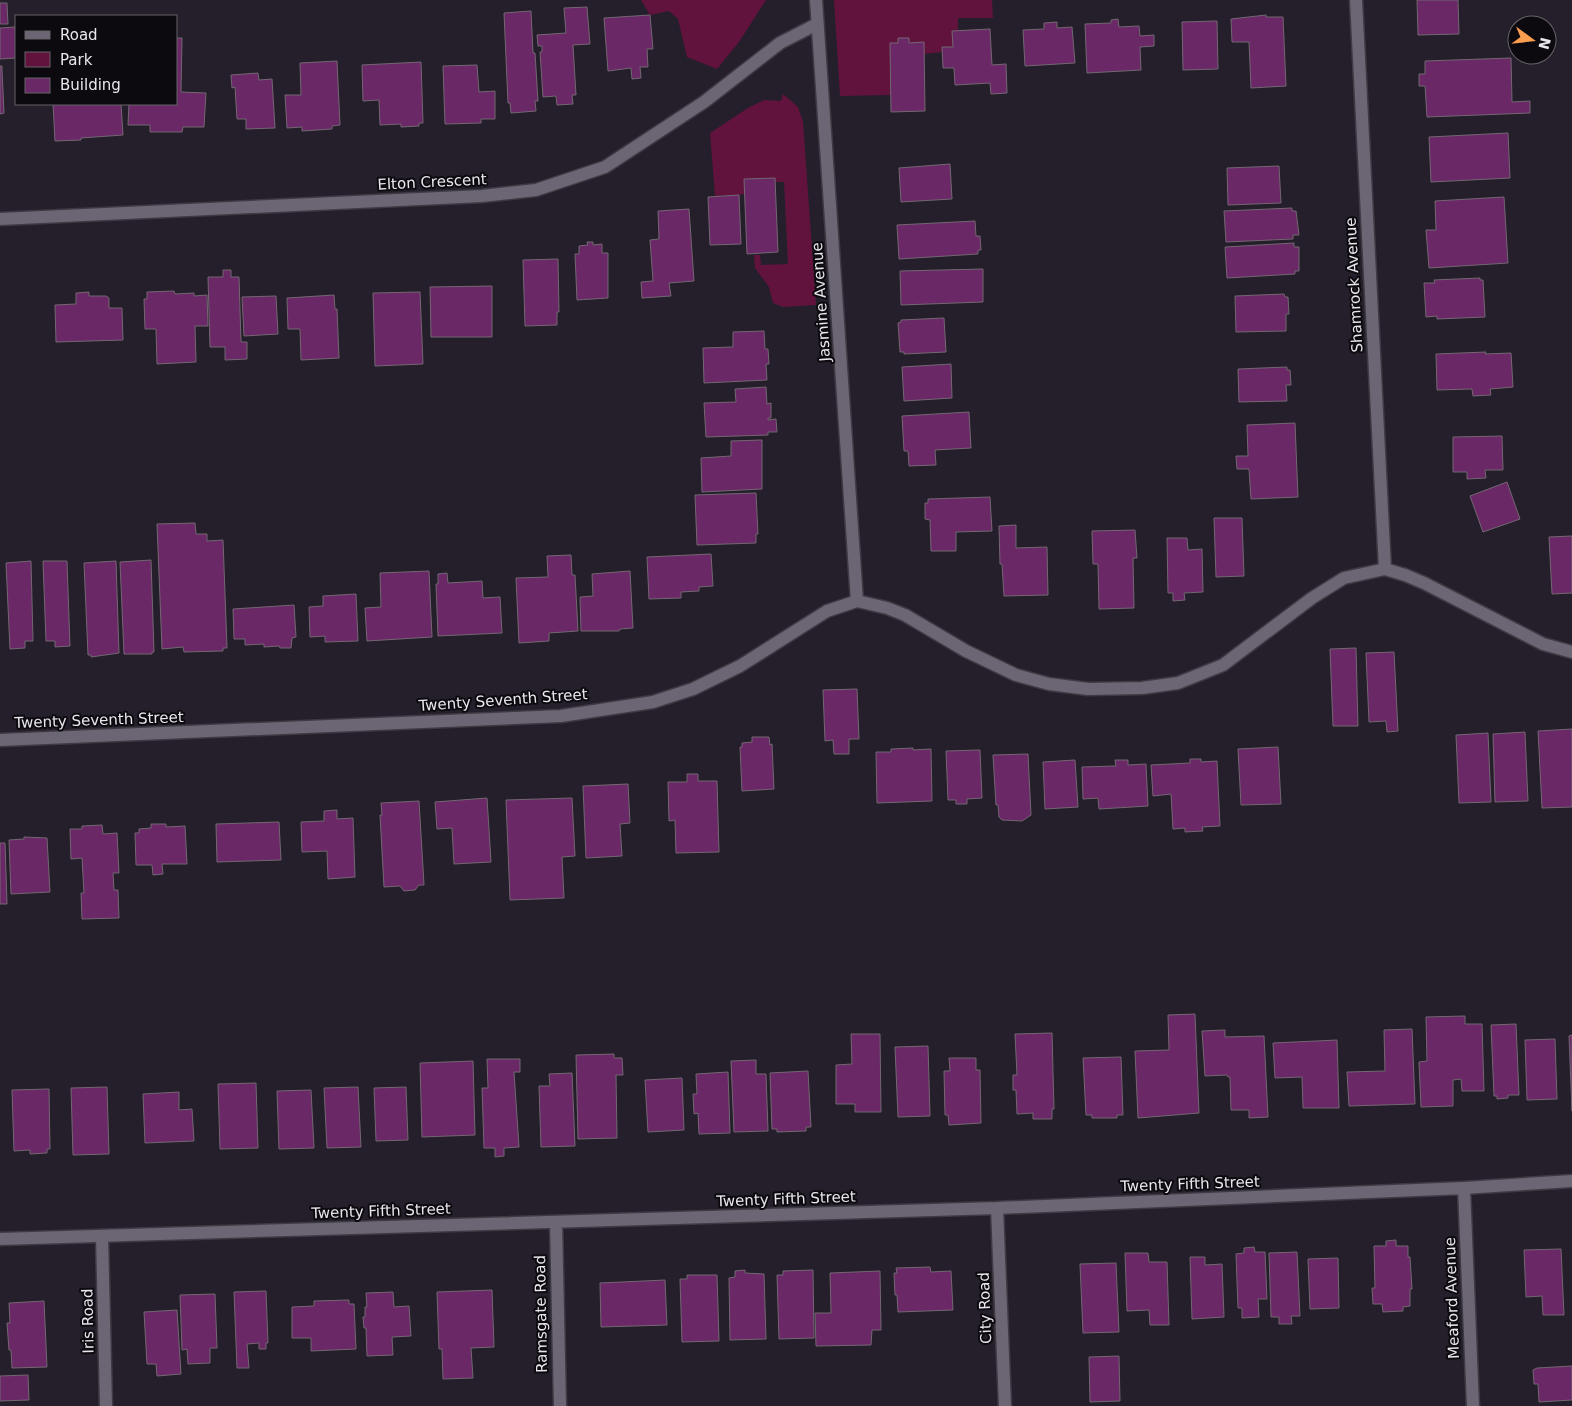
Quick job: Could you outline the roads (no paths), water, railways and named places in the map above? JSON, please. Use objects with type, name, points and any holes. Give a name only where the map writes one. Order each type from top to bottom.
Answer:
[{"type":"street","name":"Jasmine Avenue","points":[[816,0],[857,601]]},
{"type":"street","name":"Shamrock Avenue","points":[[1356,0],[1385,569]]},
{"type":"street","name":"Elton Crescent","points":[[0,219],[482,196],[536,190],[605,167],[704,102],[780,43],[817,24]]},
{"type":"street","points":[[857,601],[905,614],[966,651],[1016,675],[1049,684],[1088,689],[1142,688],[1178,683],[1223,665],[1312,598],[1344,578],[1385,569],[1424,583],[1543,644],[1572,652]]},
{"type":"street","name":"Twenty Seventh Street","points":[[0,740],[561,716],[653,702],[693,689],[740,666],[827,611],[857,601]]},
{"type":"street","name":"Twenty Fifth Street","points":[[0,1239],[997,1208],[1464,1188],[1572,1181]]},
{"type":"street","name":"Meaford Avenue","points":[[1464,1188],[1473,1406]]},
{"type":"street","name":"City Road","points":[[997,1208],[1005,1406]]},
{"type":"street","name":"Ramsgate Road","points":[[556,1222],[560,1406]]},
{"type":"street","name":"Iris Road","points":[[102,1236],[106,1406]]}]
